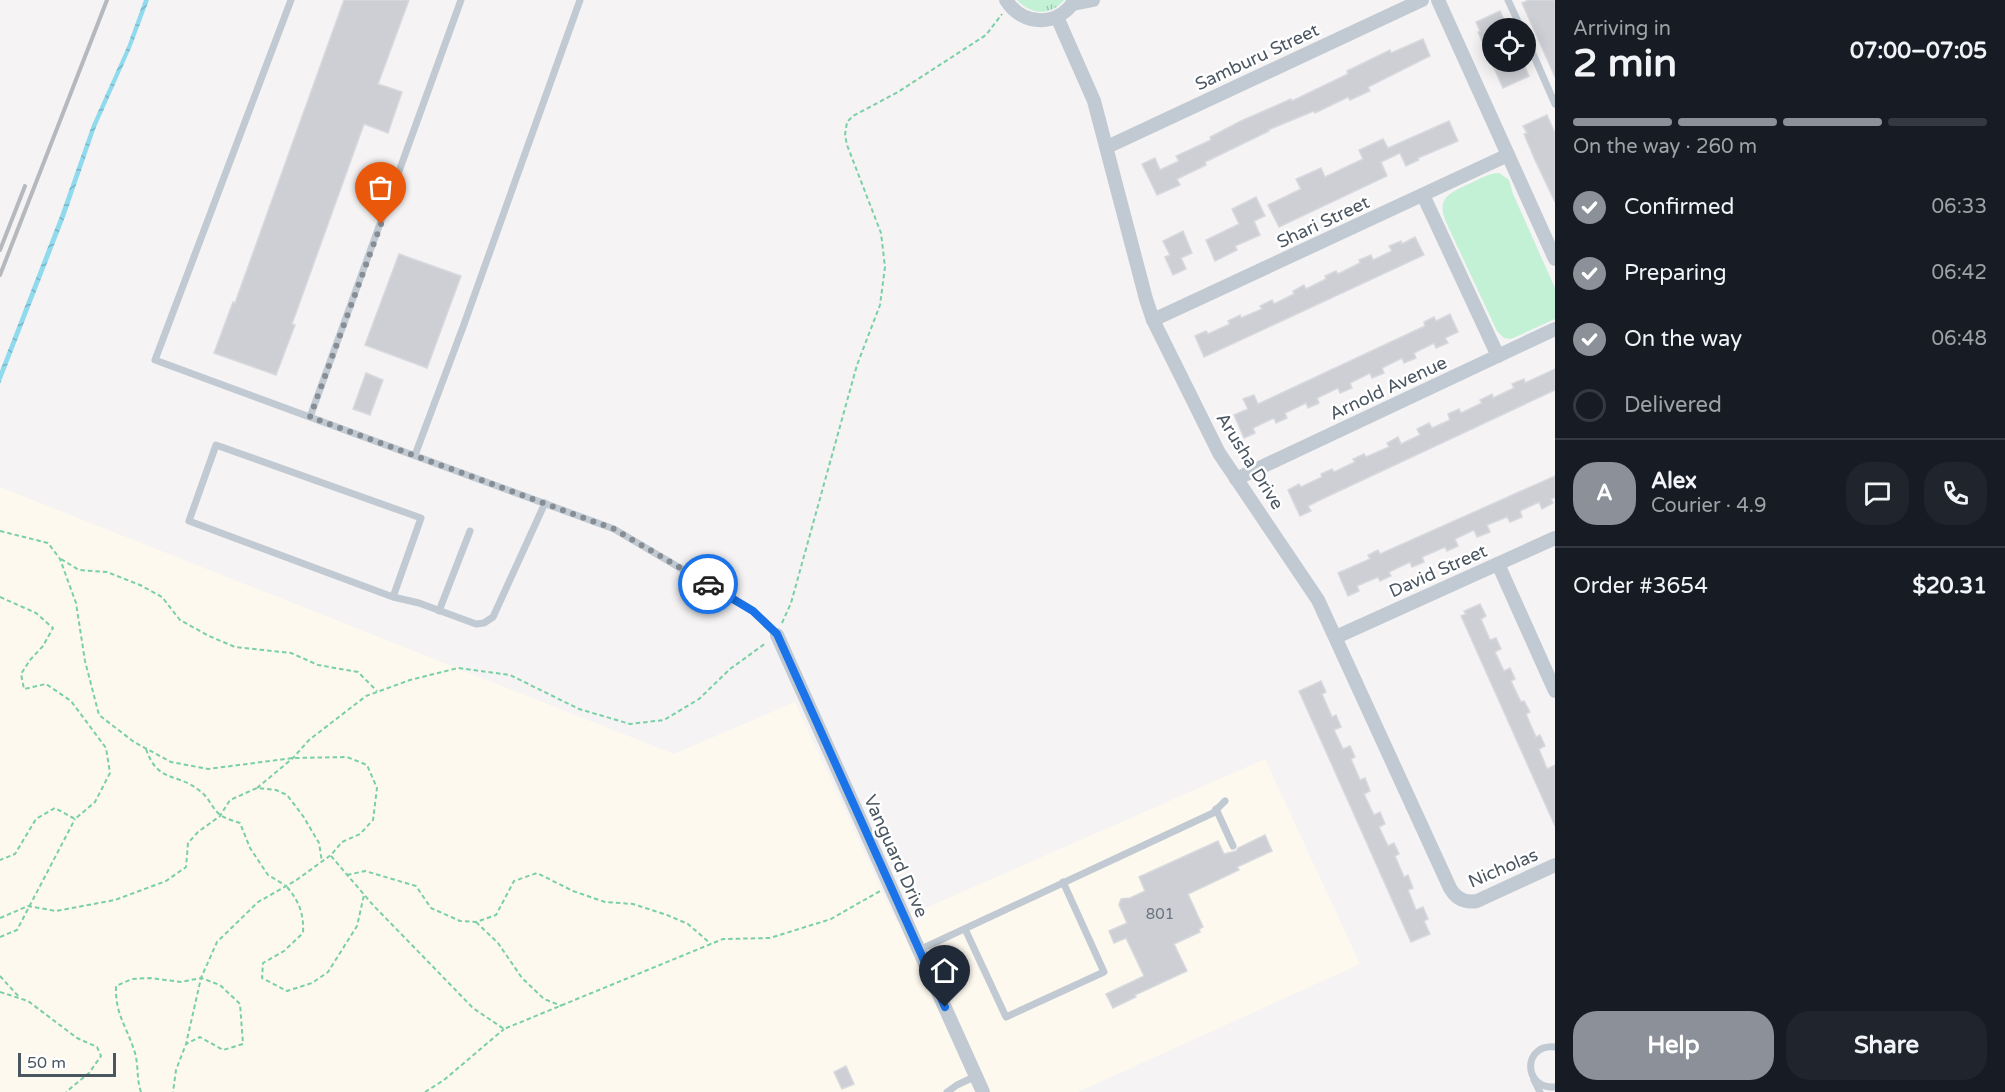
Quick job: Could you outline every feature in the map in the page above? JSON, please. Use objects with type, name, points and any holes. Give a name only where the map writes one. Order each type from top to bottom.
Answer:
[{"type":"street","points":[[1008,2],[1020,15],[1032,20],[1045,21],[1058,17],[1074,2],[1093,0]]},
{"type":"street","name":"Samburu Street","points":[[1107,147],[1421,0]]},
{"type":"street","points":[[1438,0],[1508,155],[1551,240],[1555,259]]},
{"type":"street","name":"Arusha Drive","points":[[1058,17],[1086,79],[1107,147],[1153,320],[1219,453],[1307,581],[1336,637],[1449,888],[1464,901]]},
{"type":"street","name":"Shari Street","points":[[1153,320],[1508,155]]},
{"type":"street","points":[[1423,195],[1498,356]]},
{"type":"street","name":"Arnold Avenue","points":[[1236,479],[1555,329]]},
{"type":"street","name":"David Street","points":[[1336,637],[1555,538]]},
{"type":"street","points":[[1498,564],[1555,691]]},
{"type":"street","name":"Vanguard Drive","points":[[777,634],[983,1092]]},
{"type":"street","name":"Nicholas","points":[[1464,901],[1481,900],[1555,865]]},
{"type":"lane","points":[[291,0],[155,360],[614,529],[753,611],[777,634]]},
{"type":"lane","points":[[310,417],[462,0]]},
{"type":"lane","points":[[415,455],[580,0]]},
{"type":"lane","points":[[1508,0],[1516,18]]},
{"type":"lane","points":[[1536,61],[1555,104]]},
{"type":"lane","points":[[393,597],[421,518],[216,445],[189,521],[393,597],[476,624],[484,623],[493,617],[545,503]]},
{"type":"lane","points":[[440,611],[470,531]]},
{"type":"lane","points":[[919,950],[1213,813],[1225,801]]},
{"type":"lane","points":[[1216,809],[1233,846]]},
{"type":"lane","points":[[965,929],[1006,1017],[1104,972],[1063,882]]},
{"type":"lane","points":[[1540,1092],[1532,1075],[1532,1059],[1542,1048],[1555,1042]]},
{"type":"lane","points":[[1542,1048],[1555,1047]]},
{"type":"lane","points":[[1532,1075],[1543,1086],[1555,1087]]},
{"type":"lane","points":[[947,1092],[976,1076]]},
{"type":"path","points":[[0,918],[28,906],[56,911],[115,900],[166,881],[186,867],[188,843],[198,832],[220,816],[230,800],[257,788],[293,758],[318,732],[366,696],[377,691],[410,680],[458,669],[510,675],[579,709],[630,724],[664,720],[699,699],[730,669],[777,634],[791,603],[857,366],[880,304],[885,267],[881,233],[847,145],[845,135],[847,122],[853,116],[898,92],[986,35],[1008,2]]},
{"type":"path","points":[[0,531],[48,543],[60,559],[76,603],[85,661],[99,715],[134,742],[171,762],[208,769],[293,758],[346,757],[367,765],[377,788],[373,820],[360,834],[342,842],[322,862],[258,902],[217,942],[201,978],[186,1044],[176,1070],[173,1092]]},
{"type":"path","points":[[60,559],[79,570],[107,572],[140,585],[162,597],[180,620],[235,647],[291,653],[318,665],[358,672],[377,691]]},
{"type":"path","points":[[0,597],[36,613],[53,628],[43,646],[21,674],[24,689],[46,684],[71,701],[106,748],[110,773],[95,802],[75,819],[17,930],[0,937]]},
{"type":"path","points":[[146,749],[151,763],[165,774],[201,791],[220,816],[240,823],[250,848],[268,875],[286,886],[295,897],[304,917],[303,933],[284,951],[263,963],[262,978],[287,991],[312,983],[328,972],[357,926],[364,895]]},
{"type":"path","points":[[257,788],[276,790],[287,795],[319,843],[322,862]]},
{"type":"path","points":[[0,860],[15,855],[36,819],[55,808],[75,819]]},
{"type":"path","points":[[331,855],[364,895],[473,1008],[504,1029]]},
{"type":"path","points":[[347,875],[364,871],[399,879],[416,886],[431,908],[460,921],[477,922],[496,915],[514,881],[537,873],[573,891],[605,902],[633,904],[667,915],[688,924],[711,944]]},
{"type":"path","points":[[425,1092],[444,1080],[504,1029],[723,939],[770,938],[831,919],[890,886]]},
{"type":"path","points":[[477,922],[498,943],[522,978],[544,999],[562,1006]]},
{"type":"path","points":[[0,976],[20,998]]},
{"type":"path","points":[[141,1092],[137,1081],[135,1052],[116,1004],[116,986],[132,979],[150,978],[181,982],[201,978],[220,984],[240,1004],[243,1044],[223,1050],[200,1037],[186,1044]]},
{"type":"path","points":[[0,992],[28,1001],[77,1038],[97,1047],[101,1056],[89,1073],[66,1092]]},
{"type":"shaded area","points":[[0,487],[674,754],[795,702],[896,921],[1265,759],[1360,964],[1078,1092],[0,1092]]},
{"type":"green space","points":[[1017,0],[1064,0],[1053,9],[1041,12],[1028,9]]},
{"type":"green space","points":[[1499,173],[1509,180],[1513,194],[1555,288],[1555,319],[1511,339],[1504,338],[1497,331],[1443,214],[1444,201],[1447,196],[1485,176]]},
{"type":"water","points":[[144,0],[149,0],[131,48],[96,127],[65,217],[0,384],[0,371],[60,216],[92,125],[127,47]]},
{"type":"building","points":[[344,0],[409,0],[378,84],[402,92],[388,133],[364,124],[276,375],[214,353],[233,302],[235,303]]},
{"type":"building","points":[[1529,0],[1555,0],[1555,77],[1536,34],[1536,18],[1529,18],[1522,3]]},
{"type":"building","points":[[1500,11],[1503,18],[1485,18]]},
{"type":"building","points":[[1482,19],[1482,41],[1478,32],[1480,31],[1476,22]]},
{"type":"building","points":[[1423,39],[1430,56],[1368,87],[1370,91],[1350,100],[1348,97],[1315,113],[1314,111],[1268,130],[1205,162],[1206,165],[1177,179],[1180,185],[1157,195],[1142,164],[1155,158],[1160,170],[1179,161],[1176,156],[1211,140],[1210,137],[1241,121],[1291,99],[1292,101],[1348,74],[1347,71],[1390,50],[1391,53]]},
{"type":"building","points":[[1496,72],[1527,72],[1529,76],[1503,88]]},
{"type":"building","points":[[1547,115],[1555,133],[1555,202],[1524,134],[1527,133],[1523,126]]},
{"type":"building","points":[[1449,121],[1458,141],[1418,158],[1419,160],[1406,166],[1400,153],[1381,162],[1387,176],[1279,227],[1268,205],[1301,189],[1296,179],[1321,168],[1325,177],[1363,159],[1359,150],[1383,139],[1388,148]]},
{"type":"building","points":[[1256,197],[1265,216],[1254,221],[1260,235],[1235,246],[1237,250],[1215,261],[1206,240],[1239,224],[1232,209]]},
{"type":"building","points":[[1183,231],[1192,253],[1181,258],[1186,269],[1173,275],[1165,257],[1170,255],[1163,241]]},
{"type":"building","points":[[1415,237],[1424,255],[1204,357],[1195,336],[1206,331],[1208,334],[1230,324],[1228,321],[1262,309],[1260,306],[1272,300],[1274,304],[1294,294],[1293,291],[1304,285],[1306,289],[1326,279],[1325,276],[1336,271],[1338,274],[1360,263],[1359,260],[1371,255],[1373,260],[1392,251],[1389,246],[1401,241],[1402,244]]},
{"type":"building","points":[[399,254],[461,276],[427,368],[365,345]]},
{"type":"building","points":[[1450,314],[1458,332],[1445,338],[1448,343],[1436,348],[1434,343],[1414,353],[1416,358],[1404,363],[1402,358],[1382,368],[1384,373],[1372,378],[1370,373],[1350,383],[1352,388],[1340,393],[1338,388],[1317,398],[1319,403],[1308,408],[1306,403],[1285,413],[1287,418],[1276,423],[1274,418],[1253,428],[1255,433],[1244,438],[1234,415],[1248,409],[1243,399],[1254,395],[1258,404],[1425,326],[1424,322],[1434,317],[1436,321]]},
{"type":"building","points":[[1555,369],[1555,390],[1322,499],[1308,506],[1311,511],[1300,516],[1288,490],[1299,484],[1301,487],[1322,477],[1321,474],[1332,469],[1334,472],[1355,462],[1353,459],[1364,454],[1366,457],[1389,447],[1387,443],[1398,437],[1401,444],[1420,435],[1417,429],[1429,423],[1432,428],[1450,420],[1448,414],[1459,409],[1461,413],[1482,403],[1480,400],[1492,394],[1493,398],[1514,388],[1512,384],[1524,379],[1525,383]]},
{"type":"building","points":[[366,373],[383,380],[370,415],[353,409]]},
{"type":"building","points":[[1555,476],[1555,497],[1551,499],[1553,503],[1542,509],[1539,502],[1520,511],[1522,517],[1510,522],[1507,517],[1487,525],[1490,532],[1477,537],[1474,530],[1455,539],[1458,546],[1447,551],[1445,547],[1422,557],[1424,562],[1412,567],[1410,562],[1389,572],[1391,576],[1380,581],[1378,577],[1357,586],[1359,591],[1348,596],[1338,573],[1370,559],[1368,555],[1378,550],[1380,554]]},
{"type":"building","points":[[1480,604],[1486,616],[1481,619],[1490,640],[1496,638],[1501,649],[1495,652],[1504,671],[1510,668],[1515,679],[1511,681],[1521,702],[1524,701],[1530,712],[1526,714],[1536,737],[1540,735],[1545,746],[1539,749],[1547,769],[1555,765],[1555,826],[1461,616],[1466,614],[1464,611]]},
{"type":"building","points":[[1321,681],[1326,692],[1322,694],[1332,717],[1336,715],[1341,727],[1334,730],[1343,749],[1350,746],[1355,757],[1351,759],[1360,780],[1365,778],[1370,791],[1364,794],[1374,815],[1380,812],[1385,824],[1379,827],[1388,846],[1394,843],[1399,854],[1395,856],[1404,877],[1408,875],[1413,888],[1408,890],[1416,910],[1423,907],[1428,919],[1424,921],[1430,934],[1411,942],[1299,691]]},
{"type":"building","points":[[1265,835],[1272,851],[1237,867],[1239,870],[1188,894],[1203,927],[1199,929],[1200,932],[1174,944],[1187,971],[1113,1008],[1106,994],[1144,976],[1126,938],[1114,943],[1109,931],[1127,923],[1119,905],[1121,899],[1130,898],[1145,891],[1139,877],[1218,841],[1224,854],[1236,851]]},
{"type":"building","points":[[846,1066],[854,1084],[842,1089],[834,1072]]},
{"type":"railway","points":[[0,275],[107,0]]},
{"type":"railway","points":[[0,250],[25,186]]},
{"type":"way so far","points":[[381,224],[310,417],[614,529],[708,584]]},
{"type":"route","points":[[708,584],[753,611],[777,634],[945,1007]]}]
